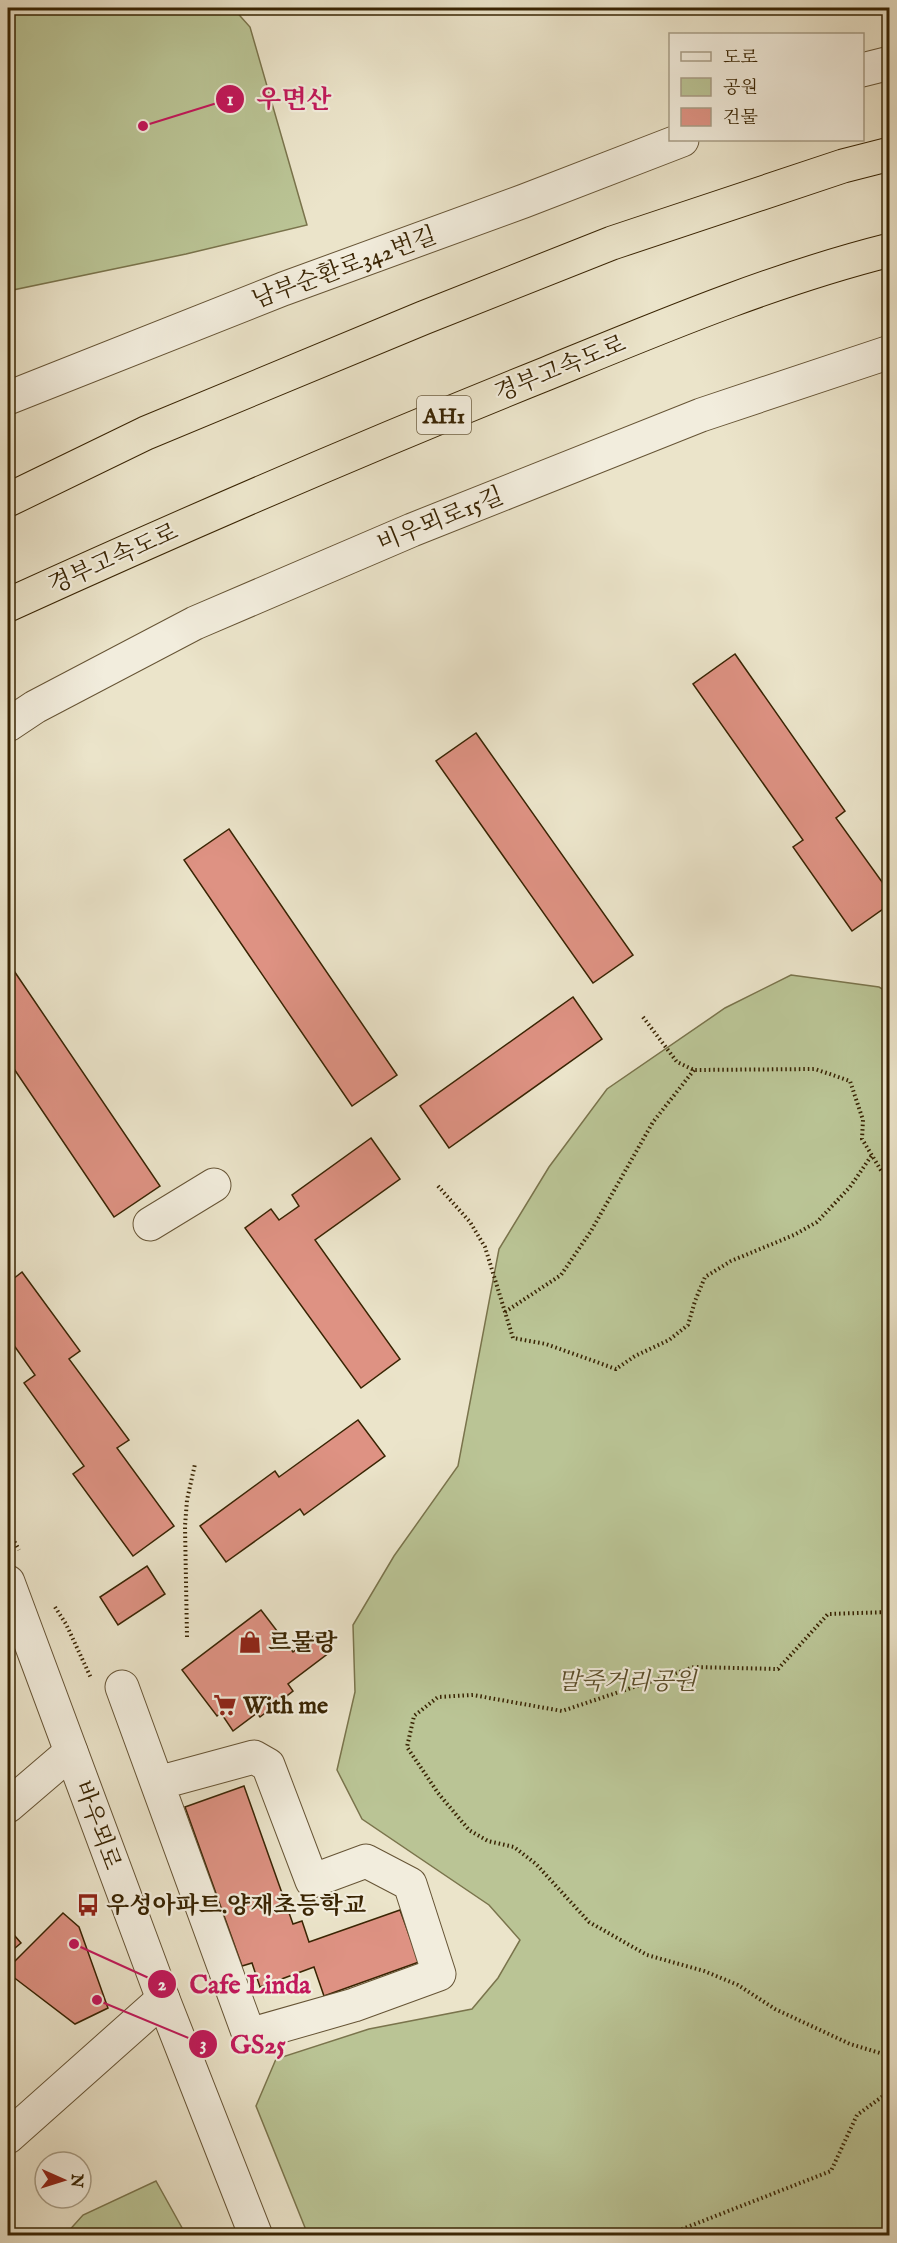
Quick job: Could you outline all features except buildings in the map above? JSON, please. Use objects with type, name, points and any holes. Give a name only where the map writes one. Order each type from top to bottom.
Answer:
[{"type":"highway","points":[[8,500],[146,433],[601,247],[843,166],[890,154]]},
{"type":"highway","name":"경부고속도로","points":[[8,605],[126,551],[464,406],[672,323],[852,260],[890,250]]},
{"type":"street","points":[[864,70],[890,63]]},
{"type":"street","name":"남부순환로342번길","points":[[8,398],[283,289],[524,201],[679,141]]},
{"type":"street","name":"비우뫼로15길","points":[[8,725],[35,707],[195,623],[412,530],[701,415],[890,352]]},
{"type":"street","points":[[150,1224],[214,1185]]},
{"type":"street","name":"바우뫼로","points":[[8,1582],[163,1999],[256,2235]]},
{"type":"street","points":[[122,1687],[249,2035],[354,2005],[439,1974],[411,1884],[366,1861],[312,1881],[268,1765],[254,1757],[158,1783]]},
{"type":"street","points":[[8,1806],[71,1752]]},
{"type":"street","points":[[8,2137],[163,1999]]},
{"type":"path","points":[[643,1017],[676,1062],[694,1070],[815,1069],[850,1081],[862,1120],[862,1139],[882,1172],[890,1178]]},
{"type":"path","points":[[505,1312],[561,1275],[591,1231],[653,1122],[694,1070]]},
{"type":"path","points":[[438,1186],[470,1222],[485,1247],[513,1338],[546,1344],[616,1368],[669,1340],[688,1325],[705,1277],[731,1261],[794,1235],[817,1222],[850,1187],[872,1155]]},
{"type":"path","points":[[187,1637],[185,1526],[187,1500],[195,1464]]},
{"type":"path","points":[[890,1612],[828,1614],[778,1669],[694,1667],[562,1711],[473,1695],[438,1697],[414,1716],[407,1748],[438,1793],[469,1830],[488,1841],[514,1847],[536,1864],[589,1922],[647,1955],[704,1971],[738,1985],[786,2014],[850,2044],[890,2056]]},
{"type":"path","points":[[671,2235],[831,2170],[857,2115],[890,2091]]},
{"type":"green space","points":[[8,8],[233,8],[250,27],[307,225],[186,254],[8,291]]},
{"type":"green space","name":"말죽거리공원","points":[[791,975],[879,987],[889,993],[889,2235],[308,2235],[256,2106],[276,2059],[369,2029],[472,2009],[498,1978],[520,1940],[489,1905],[362,1819],[337,1770],[355,1692],[353,1625],[394,1556],[458,1466],[499,1249],[549,1167],[607,1089],[725,1008]]},
{"type":"green space","points":[[156,2181],[186,2235],[65,2235],[83,2215]]},
{"type":"place","name":"우면산","points":[[143,126]]},
{"type":"place","name":"르물랑","points":[[250,1642]]},
{"type":"place","name":"With me","points":[[225,1705]]},
{"type":"place","name":"우성아파트.양재초등학교","points":[[88,1905]]},
{"type":"place","name":"Cafe Linda","points":[[74,1944]]},
{"type":"place","name":"GS25","points":[[97,2000]]}]
